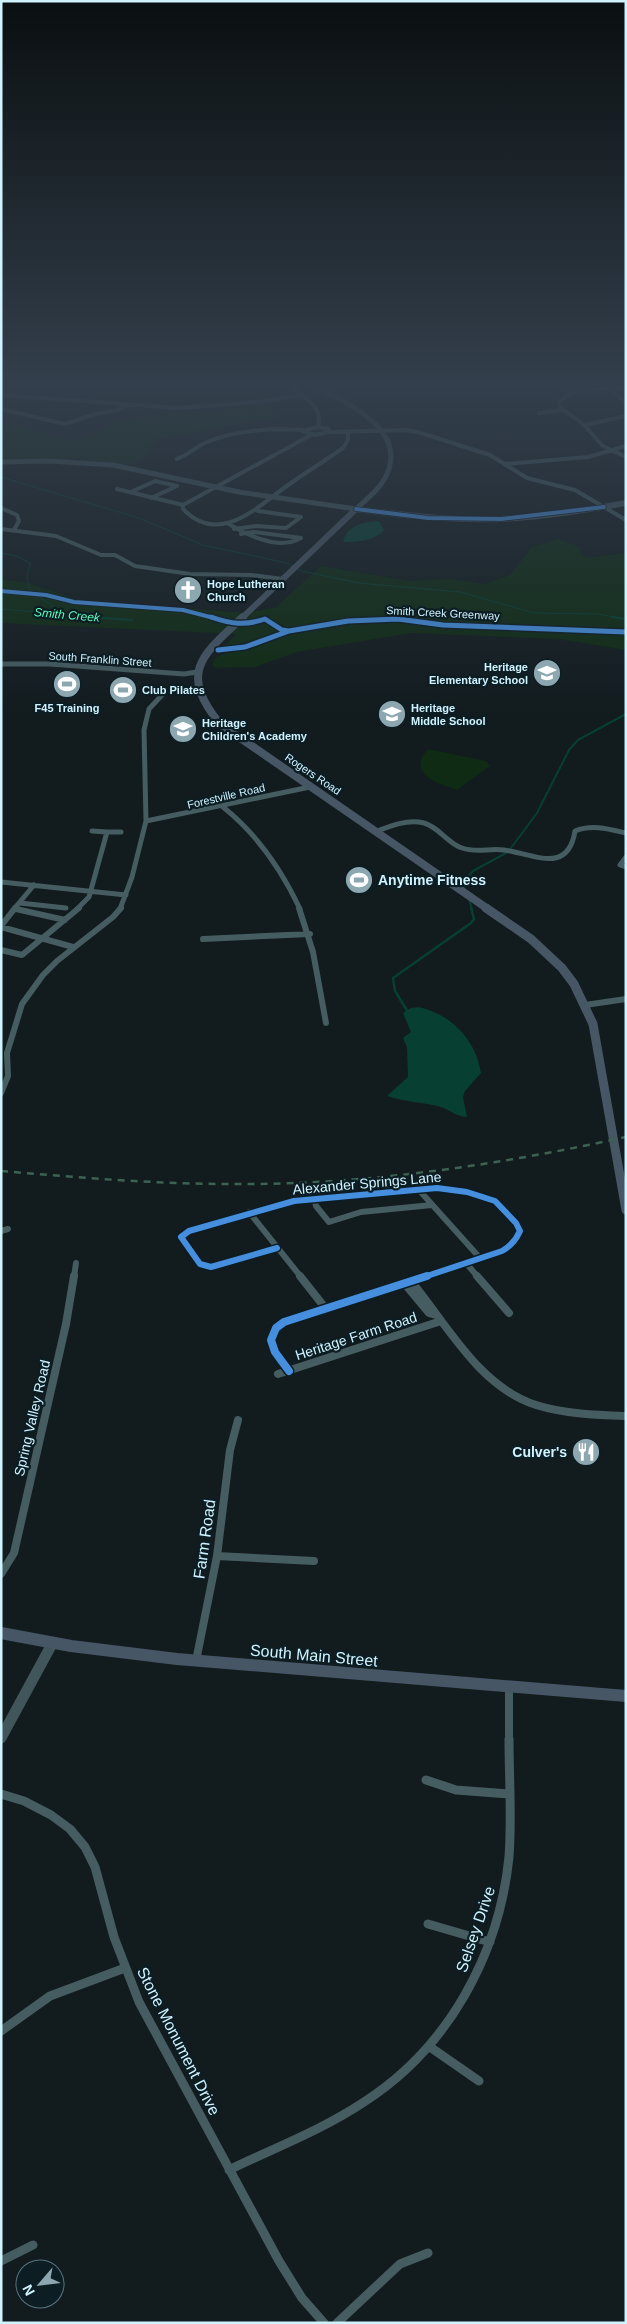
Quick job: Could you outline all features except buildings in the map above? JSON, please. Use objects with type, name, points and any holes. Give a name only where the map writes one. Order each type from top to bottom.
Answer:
[{"type":"main road","points":[[255,494],[428,518],[501,519],[626,503]]},
{"type":"main road","points":[[197,672],[198,666],[208,651],[371,494]]},
{"type":"main road","name":"Rogers Road","points":[[197,672],[201,695],[220,724],[531,939],[562,968],[574,984],[593,1024],[626,1210]]},
{"type":"main road","name":"South Main Street","points":[[1,1633],[52,1644],[196,1662],[509,1689],[626,1696]]},
{"type":"main road","points":[[1,1738],[52,1644]]},
{"type":"street","points":[[139,494],[183,504],[202,494]]},
{"type":"street","points":[[151,498],[158,494]]},
{"type":"street","points":[[183,504],[185,512],[200,520],[227,523],[238,521],[258,511],[277,494]]},
{"type":"street","points":[[583,494],[626,520]]},
{"type":"street","points":[[1,508],[10,510],[19,517],[14,530]]},
{"type":"street","points":[[234,529],[256,526],[286,528],[301,517],[258,511]]},
{"type":"street","points":[[227,523],[241,534],[288,544],[295,544],[301,538],[254,532],[241,534]]},
{"type":"street","points":[[1,529],[56,536],[101,554],[115,555],[135,566],[190,574],[251,575],[283,580]]},
{"type":"street","name":"South Franklin Street","points":[[1,664],[50,664],[175,673],[197,672]]},
{"type":"street","points":[[1,1093],[8,1076],[4,1053],[22,1004],[43,975],[73,947],[113,917],[122,907],[146,821],[144,730],[149,709],[163,694]]},
{"type":"street","name":"Forestville Road","points":[[146,821],[157,821],[310,787]]},
{"type":"street","points":[[223,807],[260,844],[284,877],[302,911],[310,934],[326,1023]]},
{"type":"street","points":[[375,832],[406,822],[424,823],[430,825],[461,848],[470,850],[506,850],[533,858],[562,855],[570,849],[575,831],[579,829],[591,827],[626,833]]},
{"type":"street","points":[[92,831],[121,832]]},
{"type":"street","points":[[1,950],[22,955],[86,902],[91,892],[107,832]]},
{"type":"street","points":[[626,857],[620,865],[626,867]]},
{"type":"street","points":[[1,882],[126,896]]},
{"type":"street","points":[[34,885],[1,926],[73,947]]},
{"type":"street","points":[[20,903],[66,908]]},
{"type":"street","points":[[16,909],[65,920]]},
{"type":"street","points":[[203,939],[310,934]]},
{"type":"street","points":[[585,1005],[626,999]]},
{"type":"street","name":"Alexander Springs Lane","points":[[277,1248],[211,1267],[200,1264],[182,1240],[184,1233],[249,1212],[294,1201],[419,1190],[453,1189],[495,1201],[516,1223],[520,1231],[517,1239],[509,1247],[466,1263],[284,1322],[272,1332],[270,1338],[271,1346],[289,1371]]},
{"type":"street","points":[[419,1190],[480,1258]]},
{"type":"street","points":[[314,1199],[316,1206],[329,1222],[361,1212],[432,1205]]},
{"type":"street","points":[[249,1212],[326,1308]]},
{"type":"street","name":"Spring Valley Road","points":[[1,1574],[14,1553],[64,1333],[76,1263]]},
{"type":"street","points":[[466,1263],[509,1313]]},
{"type":"street","points":[[408,1282],[429,1313],[438,1318],[483,1370],[508,1392],[548,1409],[593,1415],[626,1416]]},
{"type":"street","name":"Heritage Farm Road","points":[[278,1374],[438,1318]]},
{"type":"street","name":"Farm Road","points":[[196,1662],[217,1556],[230,1450],[238,1420]]},
{"type":"street","points":[[217,1556],[314,1560]]},
{"type":"street","name":"Selsey Drive","points":[[229,2170],[334,2120],[365,2102],[396,2080],[430,2047],[455,2014],[479,1973],[490,1942],[506,1882],[509,1794],[509,1689]]},
{"type":"street","points":[[426,1780],[442,1788],[459,1792],[509,1794]]},
{"type":"street","name":"Stone Monument Drive","points":[[1,1794],[24,1800],[51,1815],[70,1829],[85,1847],[95,1867],[125,1968],[139,2002],[279,2261],[302,2298],[324,2323]]},
{"type":"street","points":[[428,1924],[490,1942]]},
{"type":"street","points":[[1,2031],[50,1996],[125,1968]]},
{"type":"street","points":[[430,2047],[479,2081]]},
{"type":"street","points":[[1,2261],[33,2245]]},
{"type":"street","points":[[337,2323],[400,2264],[428,2253]]},
{"type":"shaded area","points":[[379,521],[384,530],[375,537],[343,542],[345,536],[352,528],[368,522]]},
{"type":"shaded area","points":[[558,539],[580,547],[580,553],[586,558],[626,553],[626,650],[559,639],[411,633],[297,652],[255,667],[215,668],[212,664],[216,657],[231,652],[226,651],[226,645],[236,634],[1,623],[1,579],[28,583],[78,600],[247,613],[276,607],[321,566],[409,581],[450,579],[486,584],[510,575],[532,547]]},
{"type":"shaded area","points":[[428,749],[486,761],[490,766],[457,790],[433,781],[422,771],[420,765],[422,757]]},
{"type":"shaded area","points":[[419,1007],[442,1016],[452,1023],[461,1031],[474,1050],[481,1073],[465,1091],[463,1097],[467,1117],[457,1115],[441,1107],[387,1096],[408,1077],[407,1047],[403,1038],[411,1032],[403,1013],[411,1008]]},
{"type":"waterway","points":[[60,494],[139,518],[203,545],[287,563],[302,571],[359,583],[460,592],[534,613],[598,614],[619,618]]},
{"type":"waterway","points":[[1,553],[17,556],[30,563],[27,578],[30,590],[64,614]]},
{"type":"waterway","name":"Smith Creek","points":[[1,609],[64,614]]},
{"type":"waterway","name":"Smith Creek","points":[[64,614],[105,618]]},
{"type":"waterway","name":"Smith Creek","points":[[90,617],[132,620]]},
{"type":"waterway","name":"Smith Creek","points":[[612,617],[619,618]]},
{"type":"waterway","name":"Smith Creek","points":[[619,618],[626,619]]},
{"type":"waterway","points":[[511,848],[537,813],[569,750],[578,740],[626,714]]},
{"type":"waterway","points":[[464,889],[463,883],[473,871],[506,853]]},
{"type":"waterway","points":[[469,899],[472,909]]},
{"type":"waterway","points":[[408,1012],[395,991],[393,978],[471,923],[474,919],[471,908]]},
{"type":"railway","points":[[1,1171],[157,1182],[220,1184],[298,1183],[393,1176],[440,1170],[533,1156],[626,1137]]},
{"type":"cycle path","points":[[356,509],[428,518],[501,519],[604,507]]},
{"type":"cycle path","points":[[1,591],[46,595],[74,602],[183,610],[205,614],[230,624],[250,624],[265,619],[282,630],[289,631]]},
{"type":"cycle path","name":"Smith Creek Greenway","points":[[218,650],[245,647],[289,631],[348,621],[398,619],[443,625],[626,632]]},
{"type":"cycle path","points":[[277,1248],[211,1267],[200,1264],[181,1237],[189,1231],[294,1201],[437,1188],[467,1192],[495,1201],[516,1223],[520,1231],[512,1244],[498,1253],[284,1322],[276,1328],[271,1340],[275,1352],[289,1371]]},
{"type":"place","name":"Hope Lutheran Church","points":[[188,590]]},
{"type":"place","name":"Heritage Elementary School","points":[[547,673]]},
{"type":"place","name":"F45 Training","points":[[67,684]]},
{"type":"place","name":"Club Pilates","points":[[123,690]]},
{"type":"place","name":"Heritage Middle School","points":[[392,714]]},
{"type":"place","name":"Heritage Children's Academy","points":[[183,729]]},
{"type":"place","name":"Anytime Fitness","points":[[359,880]]},
{"type":"place","name":"Culver's","points":[[586,1452]]}]
